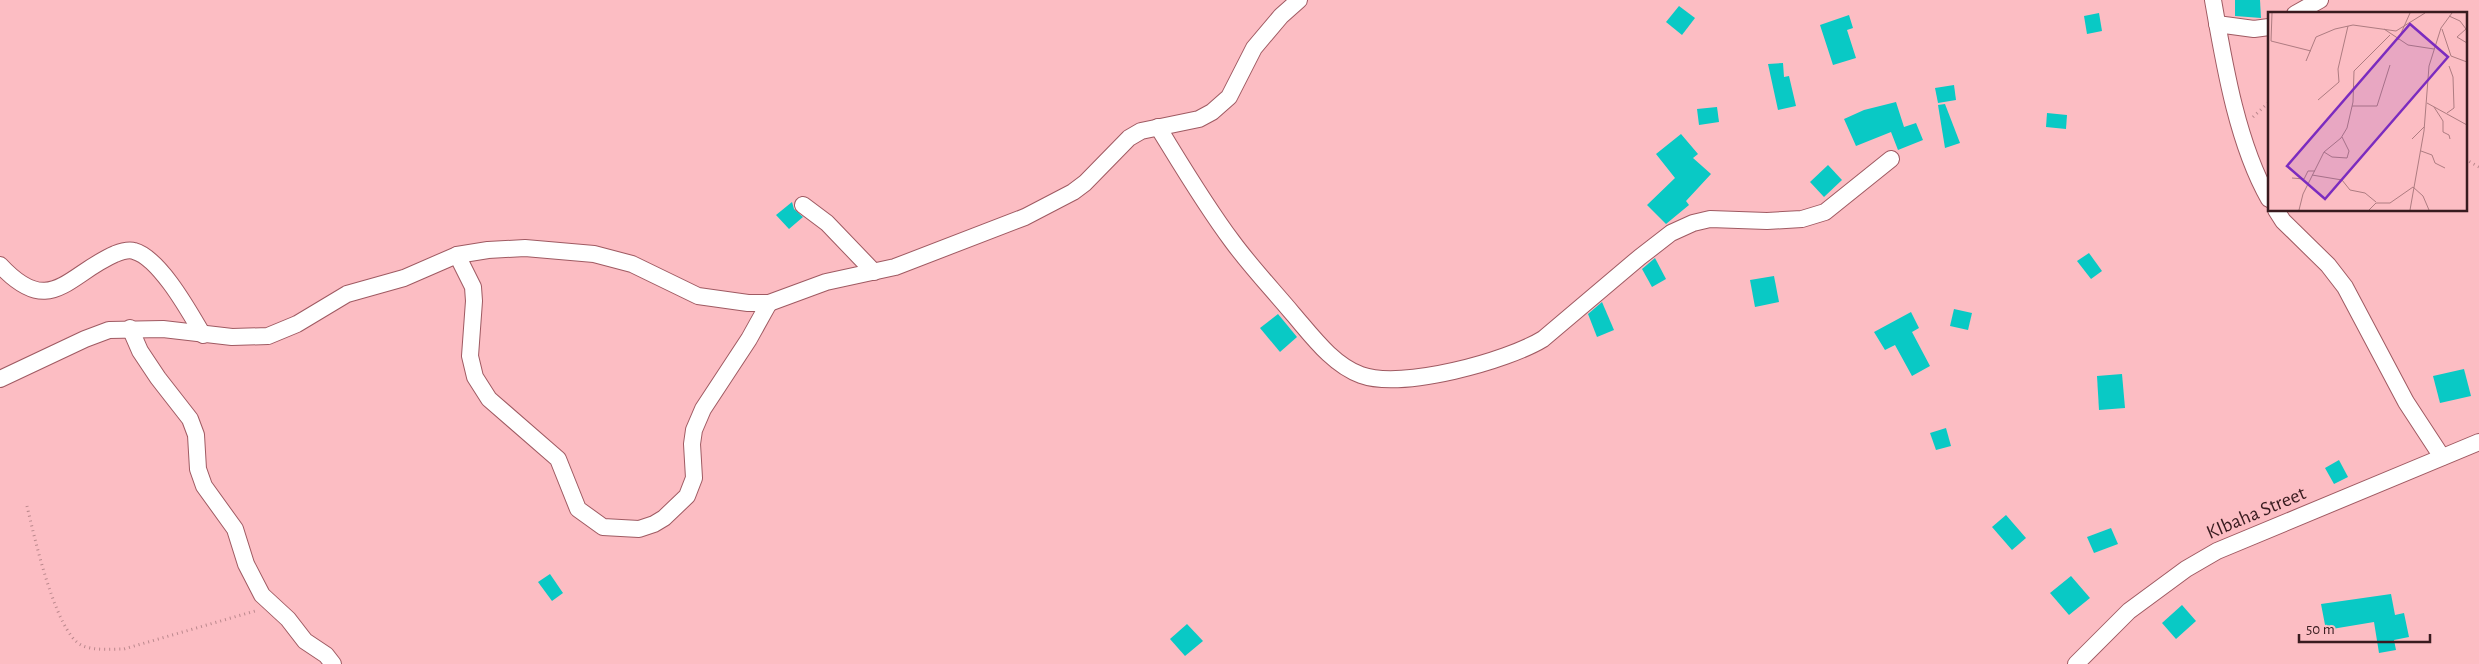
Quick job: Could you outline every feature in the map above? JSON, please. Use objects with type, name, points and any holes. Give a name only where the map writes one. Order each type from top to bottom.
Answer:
[{"type":"street","points":[[0,379],[85,339],[109,330],[130,328],[163,329],[203,336],[268,336],[297,324],[348,294],[404,278],[457,255],[526,248],[594,254],[632,264],[698,296],[748,303],[769,303],[816,285],[895,267],[1025,217],[1052,203],[1085,184],[1129,138],[1141,131],[1198,119],[1212,112],[1229,97],[1254,48],[1281,16],[1299,0]]},
{"type":"street","points":[[2213,0],[2227,82],[2252,160],[2268,197]]},
{"type":"street","points":[[2299,12],[2320,0]]},
{"type":"street","points":[[2217,24],[2254,30],[2268,27]]},
{"type":"street","points":[[1158,127],[1233,243],[1312,335],[1331,356],[1347,367],[1361,375],[1380,379],[1407,378],[1472,367],[1527,349],[1544,339],[1671,233],[1692,223],[1710,219],[1802,219],[1825,212],[1892,159]]},
{"type":"street","points":[[803,204],[827,223],[874,272]]},
{"type":"street","points":[[2277,211],[2283,221],[2328,266],[2345,287],[2406,402],[2442,457]]},
{"type":"street","points":[[0,265],[21,285],[41,292],[58,288],[105,258],[132,250],[151,262],[170,284],[183,301],[203,336]]},
{"type":"street","points":[[457,255],[473,287],[474,301],[470,356],[475,377],[488,399],[558,459],[578,509],[603,527],[639,529],[654,524],[664,518],[687,496],[694,478],[692,444],[700,416],[749,339],[769,303]]},
{"type":"street","points":[[130,328],[140,351],[190,419],[196,435],[198,468],[204,486],[235,529],[255,582],[262,595],[288,619],[305,641],[326,655],[333,664]]},
{"type":"street","name":"KIbaha Street","points":[[2076,664],[2129,611],[2186,569],[2217,551],[2479,442]]},
{"type":"path","points":[[2466,160],[2479,167]]},
{"type":"path","points":[[27,506],[46,580],[73,638],[82,646],[101,649],[124,649],[273,606]]},
{"type":"building","points":[[2235,0],[2260,0],[2261,18],[2235,16]]},
{"type":"building","points":[[1679,6],[1695,18],[1682,35],[1666,22]]},
{"type":"building","points":[[2099,13],[2102,31],[2087,34],[2084,16]]},
{"type":"building","points":[[1849,15],[1853,28],[1847,30],[1856,58],[1833,65],[1820,25]]},
{"type":"building","points":[[1783,63],[1784,77],[1789,76],[1796,106],[1778,110],[1768,64]]},
{"type":"building","points":[[1954,85],[1956,100],[1938,103],[1935,88]]},
{"type":"building","points":[[1896,102],[1904,127],[1916,123],[1923,140],[1898,150],[1891,132],[1856,146],[1844,119],[1864,110]]},
{"type":"building","points":[[1945,104],[1960,143],[1945,148],[1938,105]]},
{"type":"building","points":[[1717,107],[1719,122],[1699,125],[1697,109]]},
{"type":"building","points":[[2047,113],[2067,115],[2066,129],[2046,127]]},
{"type":"building","points":[[1681,134],[1698,154],[1693,158],[1711,174],[1686,201],[1689,205],[1666,224],[1647,205],[1675,178],[1656,154]]},
{"type":"building","points":[[1828,165],[1842,180],[1824,197],[1810,182]]},
{"type":"building","points":[[792,202],[794,209],[803,217],[789,229],[776,215]]},
{"type":"building","points":[[2089,253],[2102,271],[2091,279],[2077,261]]},
{"type":"building","points":[[1655,258],[1666,279],[1652,287],[1642,269]]},
{"type":"building","points":[[1774,276],[1779,302],[1755,307],[1750,280]]},
{"type":"building","points":[[1602,302],[1614,330],[1597,337],[1588,314]]},
{"type":"building","points":[[1954,309],[1972,313],[1968,330],[1950,326]]},
{"type":"building","points":[[1911,312],[1919,328],[1912,332],[1930,366],[1912,376],[1895,345],[1885,350],[1874,332]]},
{"type":"building","points":[[1278,314],[1297,337],[1280,352],[1260,328]]},
{"type":"building","points":[[2464,369],[2471,396],[2440,403],[2433,376]]},
{"type":"building","points":[[2122,374],[2125,408],[2099,410],[2097,376]]},
{"type":"building","points":[[1946,428],[1951,446],[1936,450],[1930,433]]},
{"type":"building","points":[[2339,460],[2348,477],[2334,484],[2325,468]]},
{"type":"building","points":[[2006,515],[2026,538],[2012,550],[1992,527]]},
{"type":"building","points":[[2111,528],[2118,544],[2094,553],[2087,537]]},
{"type":"building","points":[[550,574],[563,593],[552,601],[538,582]]},
{"type":"building","points":[[2071,576],[2090,598],[2069,615],[2050,593]]},
{"type":"building","points":[[2391,594],[2395,615],[2404,613],[2409,637],[2394,640],[2396,650],[2379,653],[2374,622],[2326,630],[2321,604]]},
{"type":"building","points":[[2182,605],[2196,621],[2176,639],[2162,623]]},
{"type":"building","points":[[1187,624],[1203,641],[1185,656],[1170,639]]}]
